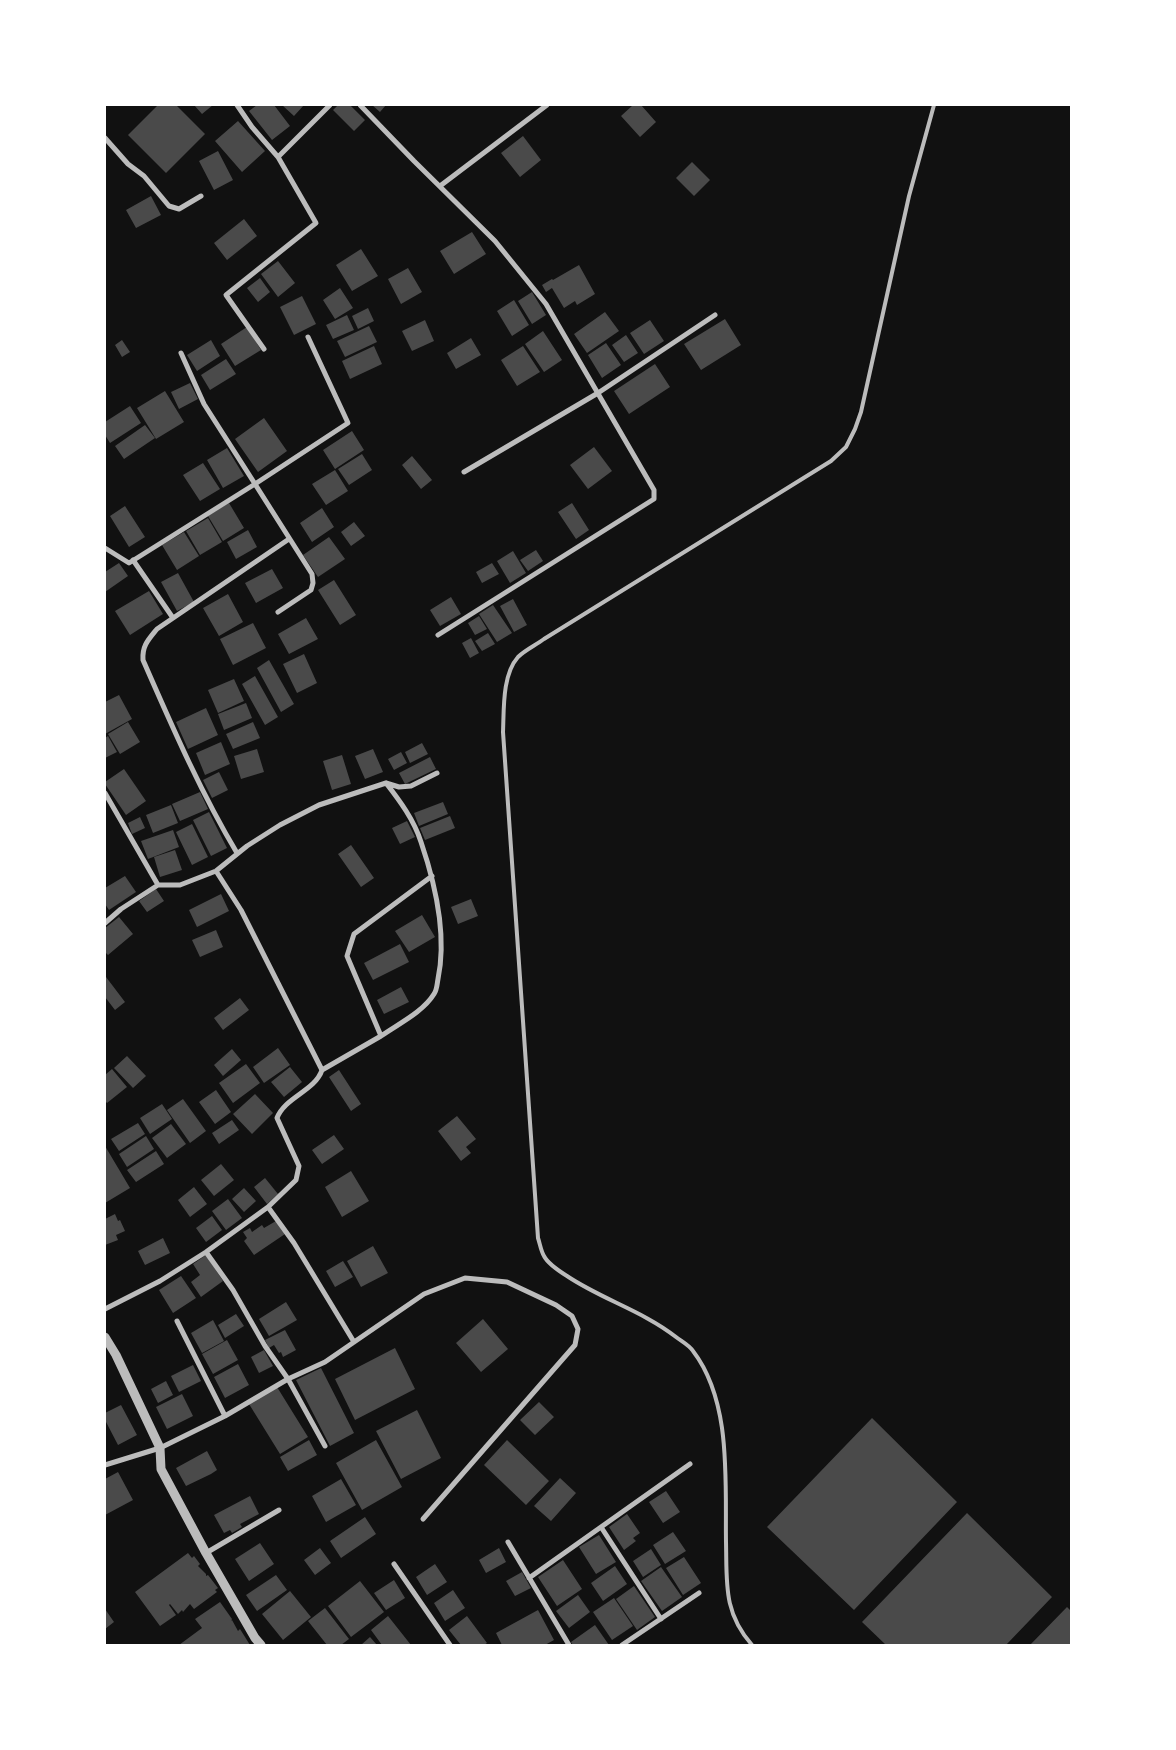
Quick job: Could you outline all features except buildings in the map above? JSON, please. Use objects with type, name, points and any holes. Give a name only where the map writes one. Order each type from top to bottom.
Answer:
[{"type":"street","points":[[237,105],[252,127],[278,157],[316,223],[226,295],[264,350]]},
{"type":"street","points":[[278,157],[330,105]]},
{"type":"street","points":[[360,105],[495,240],[546,304],[654,490],[654,499],[438,635]]},
{"type":"street","points":[[440,186],[547,105]]},
{"type":"street","points":[[105,138],[128,164],[144,176],[169,206],[179,209],[202,196]]},
{"type":"street","points":[[464,472],[598,392],[715,315]]},
{"type":"street","points":[[105,548],[128,563],[255,484],[348,423],[308,337]]},
{"type":"street","points":[[181,352],[204,404],[312,574],[313,583],[311,590],[278,612]]},
{"type":"street","points":[[237,853],[216,818],[191,769],[143,660],[144,644],[157,629],[290,539]]},
{"type":"street","points":[[133,560],[173,618]]},
{"type":"street","points":[[105,922],[158,885],[180,885],[216,871],[237,853],[280,825],[319,805],[386,783],[399,787],[411,786],[438,773]]},
{"type":"street","points":[[105,1309],[160,1281],[206,1252],[268,1207],[296,1180],[299,1166],[277,1118],[280,1110],[319,1078],[322,1070],[381,1036],[422,1007],[435,993],[443,942],[432,876],[421,841],[404,806],[386,783]]},
{"type":"street","points":[[105,794],[158,885]]},
{"type":"street","points":[[216,871],[241,910],[322,1070]]},
{"type":"street","points":[[381,1036],[347,956],[349,946],[354,934],[432,876]]},
{"type":"street","points":[[268,1207],[294,1243],[354,1342]]},
{"type":"street","points":[[206,1252],[233,1290],[265,1346],[288,1378],[325,1446]]},
{"type":"street","points":[[105,1465],[160,1448],[225,1416],[288,1378],[325,1362],[424,1294],[465,1278],[507,1282],[556,1305],[572,1316],[578,1329],[575,1345],[424,1519]]},
{"type":"street","points":[[177,1321],[225,1416]]},
{"type":"street","points":[[105,1336],[160,1448],[161,1469],[206,1553],[255,1638],[261,1645]]},
{"type":"street","points":[[529,1578],[690,1464]]},
{"type":"street","points":[[206,1553],[279,1510]]},
{"type":"street","points":[[601,1527],[661,1619]]},
{"type":"street","points":[[508,1542],[569,1645]]},
{"type":"street","points":[[394,1564],[450,1645]]},
{"type":"street","points":[[622,1645],[698,1593]]},
{"type":"lane","points":[[752,1645],[740,1632],[730,1608],[727,1582],[724,1453],[720,1411],[709,1376],[692,1350],[661,1325],[580,1284],[556,1268],[544,1256],[538,1238],[504,742],[506,680],[518,658],[544,639],[812,473],[846,447],[861,412],[909,196],[934,105]]}]
